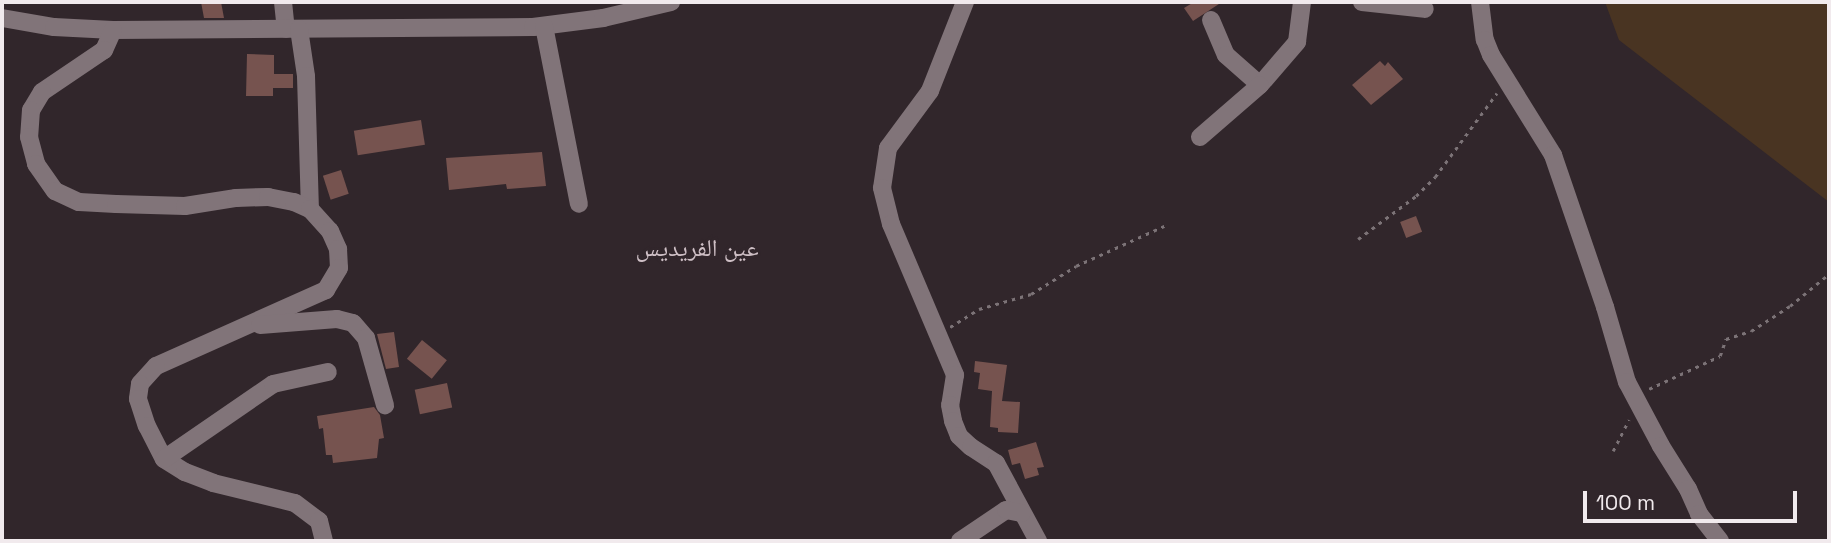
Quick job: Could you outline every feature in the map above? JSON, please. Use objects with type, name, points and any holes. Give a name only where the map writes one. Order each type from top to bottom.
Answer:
[{"type":"street","points":[[283,2],[306,76],[310,209]]},
{"type":"street","points":[[2,18],[54,27],[113,30],[544,26],[603,18],[671,2]]},
{"type":"street","points":[[965,2],[930,91],[888,148],[882,188],[891,223],[955,376],[950,405],[959,436],[996,463],[1038,541]]},
{"type":"street","points":[[1200,137],[1260,85],[1297,42],[1302,2]]},
{"type":"street","points":[[1362,2],[1425,9]]},
{"type":"street","points":[[1480,2],[1485,40],[1506,82],[1553,155],[1605,307],[1618,361],[1635,400],[1683,480],[1699,514],[1720,541]]},
{"type":"street","points":[[1211,20],[1226,55],[1260,85]]},
{"type":"street","points":[[544,26],[579,204]]},
{"type":"street","points":[[113,30],[104,50],[42,92],[31,110],[29,136],[36,164],[55,191],[79,202],[104,204],[185,206],[236,198],[268,197],[294,202],[310,209],[330,231],[338,249],[339,268],[336,279],[326,290],[173,357],[147,374],[140,384],[138,399],[147,426],[164,459],[185,472],[213,482],[295,502],[319,521],[324,541]]},
{"type":"street","points":[[246,327],[329,319],[352,323],[366,338],[385,405]]},
{"type":"street","points":[[164,459],[273,384],[328,372]]},
{"type":"street","points":[[960,541],[1006,510],[1022,513]]},
{"type":"path","points":[[1358,239],[1416,196],[1435,177],[1506,82]]},
{"type":"path","points":[[937,333],[979,309],[1031,294],[1076,266],[1164,226]]},
{"type":"path","points":[[1613,452],[1635,400],[1720,356],[1726,339],[1751,331],[1790,306],[1829,274]]},
{"type":"shaded area","points":[[1605,2],[1829,2],[1829,202],[1619,40]]},
{"type":"building","points":[[201,2],[221,2],[224,18],[204,18]]},
{"type":"building","points":[[1194,2],[1222,2],[1193,21],[1184,8]]},
{"type":"building","points":[[247,54],[274,55],[274,74],[293,74],[293,88],[273,88],[273,96],[246,96]]},
{"type":"building","points":[[1380,61],[1385,66],[1388,62],[1403,79],[1371,105],[1352,85]]},
{"type":"building","points":[[421,120],[425,145],[358,155],[354,131]]},
{"type":"building","points":[[542,152],[546,186],[507,189],[506,184],[449,190],[446,158]]},
{"type":"building","points":[[341,170],[349,194],[331,200],[323,176]]},
{"type":"building","points":[[1416,216],[1422,232],[1406,238],[1400,222]]},
{"type":"building","points":[[394,332],[399,367],[386,369],[377,334]]},
{"type":"building","points":[[422,340],[447,360],[432,379],[407,359]]},
{"type":"building","points":[[975,361],[1007,365],[1002,401],[1020,402],[1018,433],[998,432],[998,428],[990,427],[992,391],[978,389],[980,373],[974,372]]},
{"type":"building","points":[[447,383],[452,407],[420,414],[415,390]]},
{"type":"building","points":[[374,407],[380,415],[384,438],[379,439],[377,458],[333,463],[332,455],[326,455],[323,428],[319,429],[317,416]]},
{"type":"building","points":[[1036,442],[1044,467],[1037,468],[1039,475],[1025,479],[1020,463],[1012,465],[1008,450]]},
{"type":"district","name":"عين الفريديس","points":[[697,248]]}]
